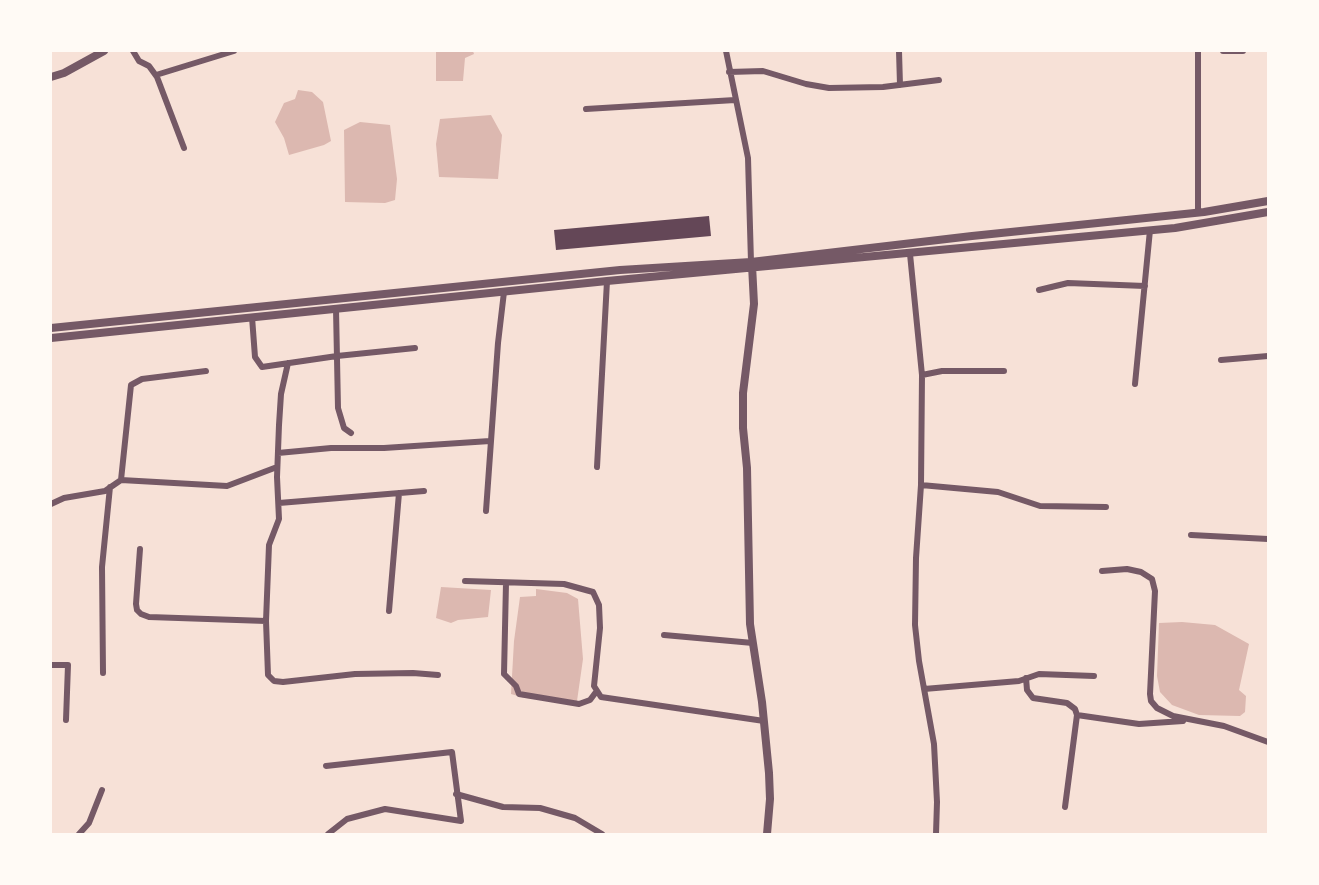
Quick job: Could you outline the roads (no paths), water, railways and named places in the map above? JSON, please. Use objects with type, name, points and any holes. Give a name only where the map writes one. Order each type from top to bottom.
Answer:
[{"type":"street","points":[[51,77],[64,73],[104,51]]},
{"type":"street","points":[[133,51],[139,61],[149,66],[156,75],[184,148]]},
{"type":"street","points":[[156,75],[234,51]]},
{"type":"street","points":[[726,51],[748,158],[754,304],[743,393],[743,428],[747,468],[748,591],[764,721],[770,799],[767,834]]},
{"type":"street","points":[[899,51],[900,85]]},
{"type":"street","points":[[1198,51],[1198,213]]},
{"type":"street","points":[[1223,51],[1243,51]]},
{"type":"street","points":[[729,72],[763,71],[829,88],[900,85],[939,80]]},
{"type":"street","points":[[586,109],[734,100]]},
{"type":"street","points":[[51,338],[607,281],[972,236],[1198,213],[1268,201]]},
{"type":"street","points":[[51,328],[620,270],[910,254],[1150,230],[1268,212]]},
{"type":"street","points":[[1135,384],[1150,230]]},
{"type":"street","points":[[910,254],[922,375],[915,625],[934,744],[936,834]]},
{"type":"street","points":[[597,467],[607,281]]},
{"type":"street","points":[[1039,290],[1068,283],[1145,286]]},
{"type":"street","points":[[486,511],[504,292]]},
{"type":"street","points":[[268,305],[268,316]]},
{"type":"street","points":[[336,309],[338,408],[344,428],[351,433]]},
{"type":"street","points":[[252,317],[255,357],[262,367],[415,348]]},
{"type":"street","points":[[1220,360],[1268,356]]},
{"type":"street","points":[[288,363],[281,394],[277,467],[279,519],[269,545],[266,621],[268,675],[274,681],[355,674],[438,675]]},
{"type":"street","points":[[121,480],[131,385],[142,379],[206,371]]},
{"type":"street","points":[[922,375],[942,371],[1004,371]]},
{"type":"street","points":[[278,453],[491,441]]},
{"type":"street","points":[[51,504],[64,498],[105,491],[121,480],[227,486],[277,467]]},
{"type":"street","points":[[921,485],[998,492],[1040,506],[1106,508]]},
{"type":"street","points":[[103,673],[102,567],[110,486]]},
{"type":"street","points":[[279,503],[424,491]]},
{"type":"street","points":[[388,611],[399,493]]},
{"type":"street","points":[[1191,535],[1268,539]]},
{"type":"street","points":[[139,549],[136,604],[141,614],[149,617],[266,621]]},
{"type":"street","points":[[1102,570],[1127,569],[1152,579],[1155,592],[1150,694],[1152,701],[1164,713],[1224,726],[1268,741]]},
{"type":"street","points":[[465,581],[564,584],[584,588],[597,596],[600,628],[594,676],[596,692],[590,700],[579,704],[519,694],[516,686],[504,674],[506,583]]},
{"type":"street","points":[[664,635],[753,643]]},
{"type":"street","points":[[51,665],[68,665],[66,720]]},
{"type":"street","points":[[924,689],[981,686],[1051,673],[1094,676]]},
{"type":"street","points":[[1026,678],[1027,690],[1033,698],[1072,705],[1077,715],[1065,807]]},
{"type":"street","points":[[596,692],[608,699],[764,721]]},
{"type":"street","points":[[1077,715],[1139,724],[1192,720]]},
{"type":"street","points":[[326,766],[452,752],[461,821],[385,809],[347,820],[328,834]]},
{"type":"street","points":[[79,834],[89,823],[102,790]]},
{"type":"street","points":[[456,794],[503,807],[540,808],[575,818],[602,834]]}]
